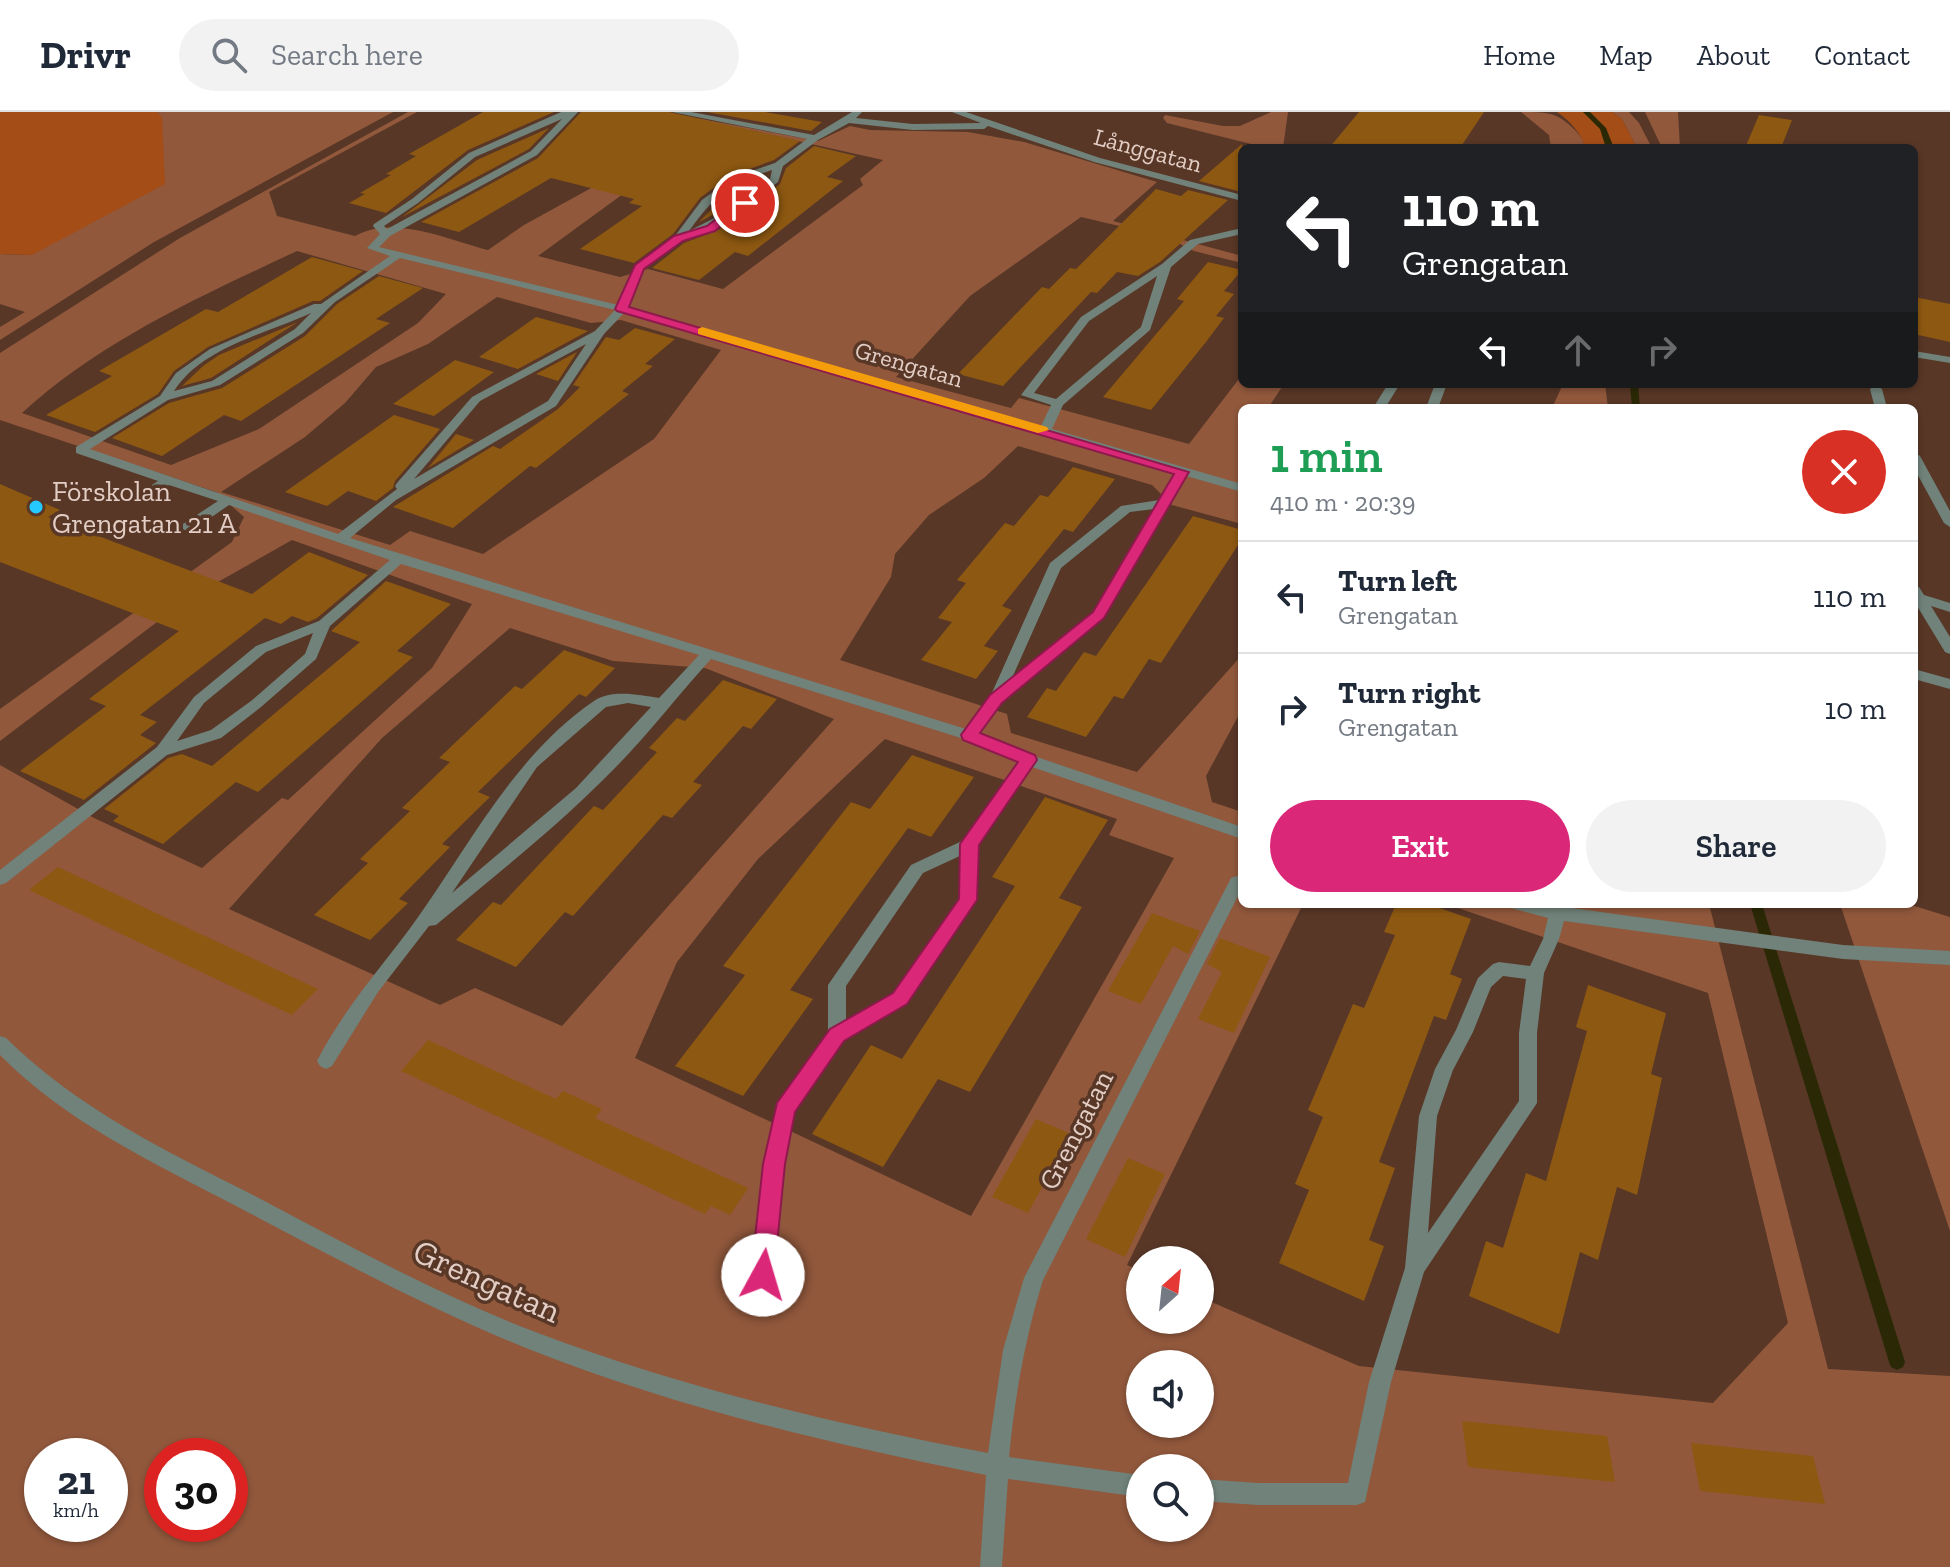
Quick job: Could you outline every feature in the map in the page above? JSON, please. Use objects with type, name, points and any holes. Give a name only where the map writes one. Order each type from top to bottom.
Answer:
[{"type":"street","points":[[571,112],[534,153],[472,184],[386,234],[378,226],[472,155],[571,112]]},
{"type":"street","points":[[677,112],[815,138]]},
{"type":"street","points":[[340,539],[392,497],[552,403],[600,332],[622,309],[639,268],[679,238],[705,202],[735,180],[778,165],[857,112]]},
{"type":"street","name":"Långgatan","points":[[957,112],[1097,160],[1238,197]]},
{"type":"street","name":"Långgatan","points":[[848,120],[913,127],[998,126]]},
{"type":"street","points":[[679,238],[711,228],[775,180],[778,165]]},
{"type":"street","points":[[443,176],[472,184]]},
{"type":"street","points":[[701,210],[707,215],[725,217]]},
{"type":"street","points":[[1058,403],[1027,395],[1085,319],[1166,266],[1194,242],[1238,232]]},
{"type":"street","name":"Grengatan","points":[[386,234],[372,248],[622,309],[1238,487]]},
{"type":"street","points":[[164,398],[181,374],[239,337],[277,326],[331,300],[398,255]]},
{"type":"street","points":[[1045,431],[1058,403],[1146,328],[1166,266]]},
{"type":"street","points":[[331,300],[315,317],[288,337],[216,383],[164,398],[80,450],[399,559],[969,735],[1029,760],[1238,832]]},
{"type":"street","points":[[277,326],[288,337]]},
{"type":"street","points":[[392,497],[476,399],[600,332]]},
{"type":"street","points":[[1918,355],[1950,360]]},
{"type":"street","points":[[549,359],[565,359],[577,366]]},
{"type":"street","points":[[1876,389],[1880,404]]},
{"type":"street","points":[[1918,463],[1950,523]]},
{"type":"street","points":[[996,699],[1099,615],[1182,472]]},
{"type":"street","points":[[140,499],[166,481]]},
{"type":"street","points":[[188,527],[225,502]]},
{"type":"street","points":[[969,735],[996,699],[1055,566],[1126,509],[1161,504]]},
{"type":"street","points":[[0,879],[162,751],[199,700],[261,649],[324,624],[399,559]]},
{"type":"street","points":[[1918,595],[1950,608]]},
{"type":"street","points":[[1918,597],[1950,649]]},
{"type":"street","points":[[162,751],[216,734],[256,704],[311,656],[324,624]]},
{"type":"street","points":[[416,932],[550,820],[612,761],[707,655]]},
{"type":"street","points":[[1918,675],[1950,684]]},
{"type":"street","points":[[326,1061],[372,987],[416,932],[532,763],[601,703],[628,698],[662,704]]},
{"type":"street","points":[[837,1035],[837,985],[881,920],[917,869],[970,844],[1029,760]]},
{"type":"street","points":[[763,1275],[774,1164],[785,1109],[837,1035],[900,998],[909,986],[968,900],[970,844]]},
{"type":"street","name":"Grengatan","points":[[991,1567],[1004,1391],[1017,1326],[1034,1278],[1237,882]]},
{"type":"street","points":[[1533,908],[1557,914],[1843,952],[1950,958]]},
{"type":"street","points":[[1415,1268],[1528,1103],[1528,1033],[1535,973],[1551,939],[1557,914]]},
{"type":"street","points":[[1214,1491],[1357,1494],[1380,1382],[1415,1268],[1428,1116],[1444,1069],[1464,1032],[1484,983],[1499,969],[1535,973]]},
{"type":"street","name":"Grengatan","points":[[0,1043],[16,1061],[88,1115],[418,1290],[575,1356],[742,1408],[998,1466],[1126,1484]]},
{"type":"shaded area","points":[[0,112],[157,112],[162,117],[165,184],[32,255],[0,254]]},
{"type":"shaded area","points":[[157,112],[393,112],[154,242],[0,340],[0,327],[25,312],[0,304],[0,254],[32,255],[162,118]]},
{"type":"shaded area","points":[[408,112],[417,112],[269,192],[277,216],[355,236],[370,230],[403,228],[488,250],[524,225],[613,176],[648,112],[664,112],[818,141],[850,126],[870,130],[968,132],[1024,142],[1157,182],[1113,221],[1238,255],[1238,262],[1194,251],[1166,237],[1081,217],[970,296],[896,377],[1011,408],[1019,398],[1189,444],[1238,380],[1238,388],[1281,388],[1271,404],[1238,404],[1238,523],[1172,505],[1152,485],[1018,446],[984,478],[929,515],[895,554],[891,577],[840,660],[1007,714],[1011,733],[1137,772],[1238,659],[1238,716],[1206,776],[1212,802],[1238,811],[1238,908],[1301,908],[1136,1246],[1126,1246],[1126,1334],[1214,1334],[1214,1303],[1359,1366],[1713,1403],[1788,1323],[1708,993],[1458,908],[1710,908],[1828,1369],[1950,1376],[1950,1567],[0,1567],[0,765],[94,818],[202,868],[282,798],[288,800],[432,668],[472,604],[292,540],[186,600],[0,741],[0,709],[232,542],[244,517],[216,492],[0,420],[0,353],[180,238]],"holes":[[[740,128],[883,160],[860,179],[863,185],[723,289],[648,269],[620,277],[538,256],[682,151]],[[297,251],[446,294],[418,323],[259,429],[171,465],[22,413],[52,387],[118,342],[224,285]],[[497,297],[591,323],[621,320],[721,350],[654,439],[483,554],[410,531],[390,545],[221,492],[305,437],[345,403],[376,367],[428,344]],[[510,628],[613,661],[705,668],[834,719],[562,1026],[475,988],[440,1005],[229,909],[382,738]],[[885,739],[1117,819],[1109,835],[1174,858],[971,1216],[635,1058],[677,962],[758,859]]]},
{"type":"shaded area","points":[[1271,112],[1288,112],[1284,144],[1251,144],[1167,123],[1163,118],[1165,115],[1223,126],[1240,126]]},
{"type":"shaded area","points":[[1521,112],[1557,116],[1575,130],[1584,144],[1550,144],[1549,135]]},
{"type":"shaded area","points":[[1557,112],[1612,112],[1622,119],[1635,144],[1583,144],[1566,119]]},
{"type":"shaded area","points":[[1612,112],[1629,112],[1650,144],[1635,144],[1622,119]]},
{"type":"shaded area","points":[[1645,112],[1678,112],[1680,144],[1660,144]]},
{"type":"shaded area","points":[[1561,388],[1606,388],[1608,404],[1554,404]]},
{"type":"shaded area","points":[[1918,907],[1950,917],[1950,1231],[1841,908]]},
{"type":"building","points":[[483,112],[554,112],[468,150],[386,213],[349,203],[391,175],[386,174],[416,156],[409,154]]},
{"type":"building","points":[[581,112],[669,112],[800,141],[774,160],[730,176],[700,198],[673,234],[634,263],[580,249],[642,206],[629,203],[634,199],[551,178],[459,232],[421,222],[538,158]]},
{"type":"building","points":[[707,112],[765,112],[822,122],[811,131]]},
{"type":"building","points":[[1359,112],[1484,112],[1463,144],[1332,144]]},
{"type":"building","points":[[1759,115],[1792,120],[1783,144],[1747,144]]},
{"type":"building","points":[[549,128],[529,149],[402,217],[477,160]]},
{"type":"building","points":[[814,146],[856,156],[827,177],[843,181],[748,256],[735,252],[699,280],[652,268],[684,243],[713,232],[746,211],[780,184],[786,168]]},
{"type":"building","points":[[1238,147],[1238,191],[1199,181]]},
{"type":"building","points":[[768,175],[724,209],[699,222],[726,195]]},
{"type":"building","points":[[1156,189],[1181,196],[1188,190],[1228,200],[1160,262],[1138,276],[1117,272],[1097,293],[1091,292],[1003,386],[958,374],[1042,287],[1049,289],[1070,268],[1076,269]]},
{"type":"building","points":[[312,257],[363,271],[320,301],[313,301],[208,347],[174,371],[158,394],[95,432],[46,415],[112,376],[99,371],[206,309],[218,312]]},
{"type":"building","points":[[1208,262],[1238,269],[1238,275],[1224,291],[1234,294],[1216,316],[1224,318],[1151,410],[1103,397],[1184,301],[1177,299]]},
{"type":"building","points":[[379,276],[423,288],[376,319],[390,323],[241,421],[224,415],[162,456],[112,438],[169,403],[222,388],[305,336],[337,304]]},
{"type":"building","points":[[1918,298],[1950,304],[1950,342],[1918,335]]},
{"type":"building","points":[[536,317],[588,331],[518,369],[479,357]]},
{"type":"building","points":[[298,322],[211,378],[182,386],[219,355]]},
{"type":"building","points":[[635,328],[675,339],[645,364],[653,366],[622,391],[629,394],[536,468],[530,466],[453,528],[393,507],[493,446],[500,449],[558,409],[580,387],[573,385],[606,337],[619,340]]},
{"type":"building","points":[[577,352],[558,381],[536,374]]},
{"type":"building","points":[[455,360],[494,372],[434,416],[393,404]]},
{"type":"building","points":[[394,415],[440,429],[395,481],[393,488],[376,501],[348,491],[327,506],[285,492]]},
{"type":"building","points":[[456,434],[474,440],[428,468]]},
{"type":"building","points":[[1073,467],[1115,479],[1073,532],[1064,529],[1002,606],[1012,610],[984,646],[998,651],[976,679],[921,660],[952,622],[938,618],[966,583],[957,580],[1005,523],[1014,526],[1040,495],[1048,497]]},
{"type":"building","points":[[0,484],[60,510],[48,517],[252,594],[309,552],[368,575],[317,618],[308,622],[292,616],[281,624],[265,618],[140,715],[157,722],[140,735],[156,743],[84,800],[20,771],[106,706],[89,699],[179,631],[0,562]]},
{"type":"building","points":[[1193,516],[1238,529],[1238,545],[1161,663],[1149,659],[1123,699],[1114,696],[1086,737],[1027,717],[1047,688],[1056,691],[1084,652],[1096,656]]},
{"type":"building","points":[[386,581],[451,604],[397,651],[413,657],[258,792],[236,782],[163,844],[113,821],[119,816],[104,809],[168,758],[182,754],[212,766],[360,642],[331,631]]},
{"type":"building","points":[[564,650],[615,668],[586,697],[579,694],[478,792],[490,797],[442,844],[450,847],[399,899],[408,903],[370,940],[314,915],[368,863],[360,859],[410,811],[402,808],[450,762],[439,758],[515,686],[522,689]]},
{"type":"building","points":[[723,680],[777,699],[751,729],[743,726],[693,782],[702,785],[672,818],[663,815],[573,916],[565,912],[516,967],[456,940],[493,902],[501,905],[594,806],[603,810],[657,752],[649,748],[677,718],[685,721]]},
{"type":"building","points":[[912,755],[974,777],[931,837],[908,828],[790,990],[813,999],[743,1096],[675,1066],[745,975],[723,966],[851,802],[870,809]]},
{"type":"building","points":[[1045,797],[1108,820],[1059,898],[1082,907],[970,1092],[938,1079],[883,1167],[812,1134],[871,1045],[902,1059],[1015,886],[992,877]]},
{"type":"building","points":[[58,867],[318,989],[292,1015],[29,890]]},
{"type":"building","points":[[1394,908],[1439,908],[1471,919],[1450,974],[1462,979],[1446,1020],[1434,1016],[1379,1162],[1395,1168],[1369,1240],[1384,1246],[1364,1301],[1279,1263],[1309,1190],[1295,1184],[1323,1117],[1308,1110],[1353,1004],[1364,1008],[1395,935],[1384,932]]},
{"type":"building","points":[[1152,913],[1200,931],[1188,954],[1173,946],[1141,1004],[1108,991]]},
{"type":"building","points":[[1220,938],[1270,957],[1234,1033],[1198,1019],[1222,972],[1207,964]]},
{"type":"building","points":[[1588,985],[1666,1013],[1651,1074],[1662,1078],[1637,1195],[1617,1187],[1598,1260],[1580,1252],[1559,1334],[1469,1296],[1486,1241],[1503,1248],[1526,1173],[1546,1181],[1587,1031],[1576,1027]]},
{"type":"building","points":[[428,1040],[556,1099],[563,1091],[602,1109],[595,1118],[748,1188],[730,1215],[711,1206],[705,1214],[401,1071]]},
{"type":"building","points":[[1036,1119],[1071,1134],[1028,1213],[992,1197]]},
{"type":"building","points":[[1128,1158],[1165,1174],[1130,1246],[1126,1246],[1125,1257],[1086,1239]]},
{"type":"building","points":[[1462,1421],[1607,1436],[1615,1482],[1468,1467]]},
{"type":"building","points":[[1691,1443],[1813,1456],[1825,1504],[1700,1491]]},
{"type":"waterway","points":[[1586,112],[1603,128],[1609,144]]},
{"type":"waterway","points":[[1634,388],[1636,404]]},
{"type":"waterway","points":[[1757,908],[1897,1362]]},
{"type":"slow traffic","points":[[702,331],[1042,430]]},
{"type":"place","name":"Förskolan Grengatan 21 A","points":[[36,507]]},
{"type":"route","points":[[745,203],[711,228],[679,238],[639,268],[622,309],[1182,472],[1099,615],[996,699],[969,735],[1029,760],[970,844],[968,900],[900,998],[837,1035],[785,1109],[774,1164],[763,1275]]}]
